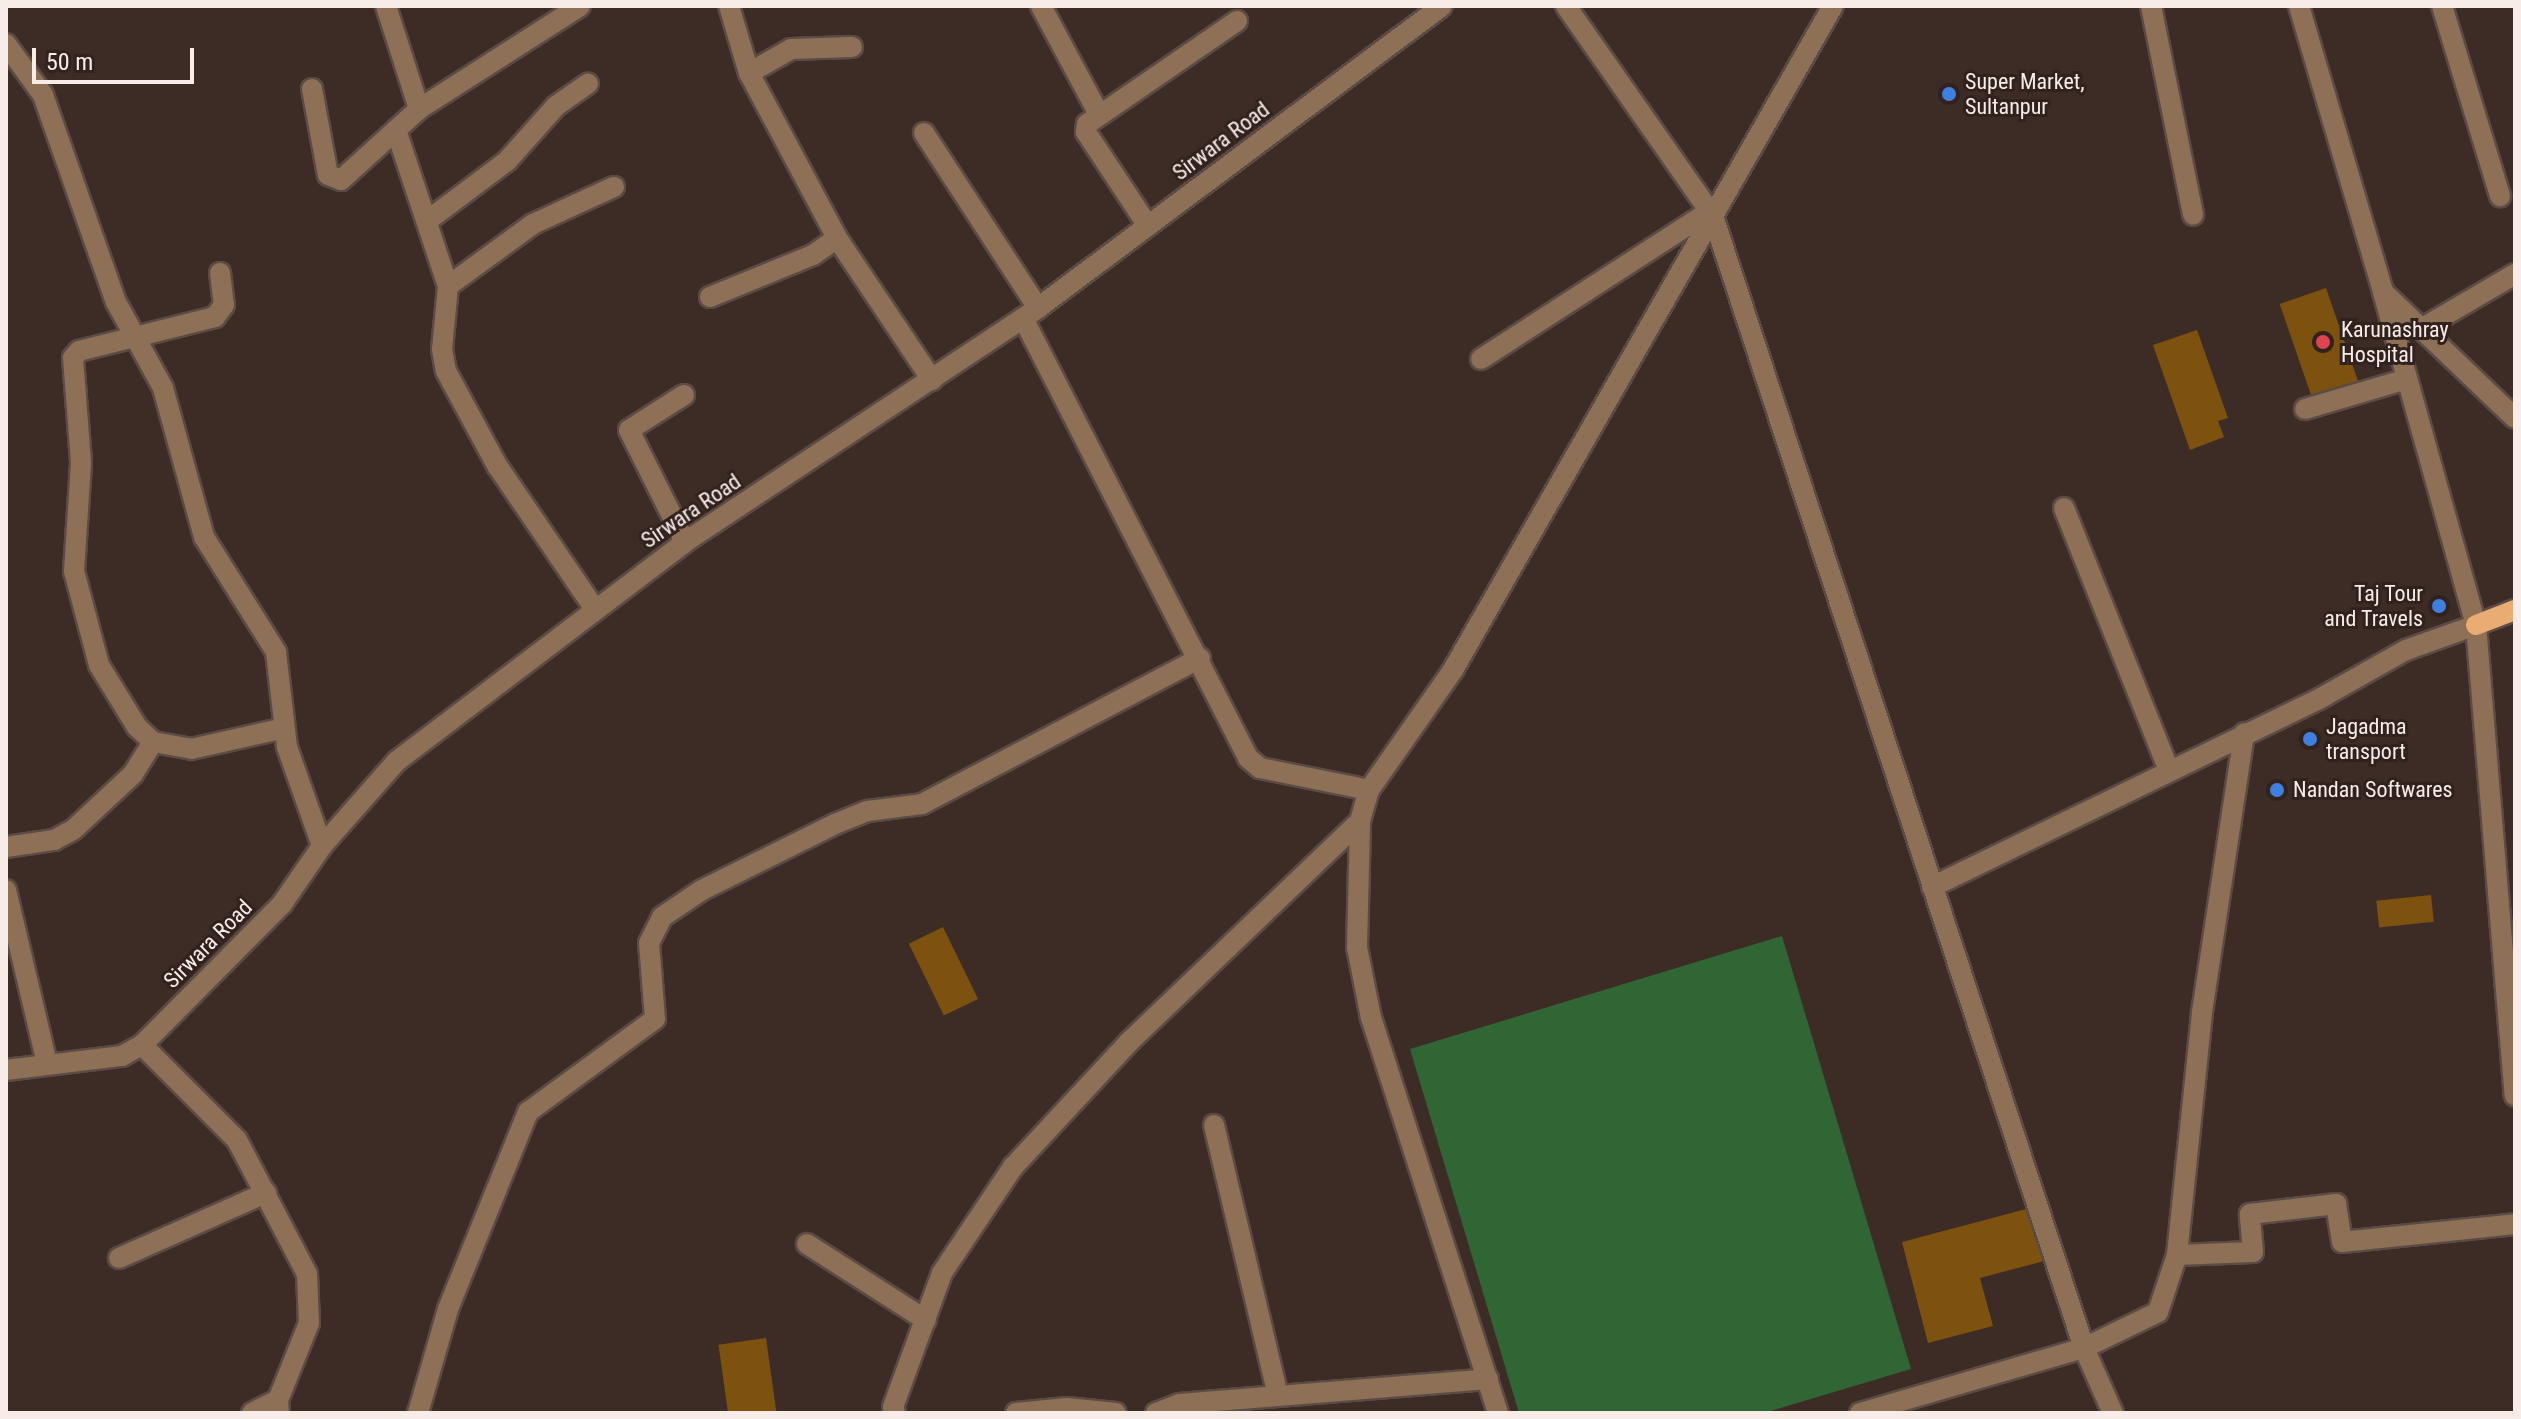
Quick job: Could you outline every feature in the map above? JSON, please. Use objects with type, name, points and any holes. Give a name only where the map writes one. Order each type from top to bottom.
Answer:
[{"type":"main road","points":[[2476,625],[2515,610]]},
{"type":"street","points":[[386,6],[419,109]]},
{"type":"street","points":[[729,6],[749,73],[837,238],[932,380]]},
{"type":"street","points":[[1041,6],[1099,114]]},
{"type":"street","name":"Sirwara Road","points":[[6,1070],[122,1056],[142,1045],[282,904],[322,846],[397,761],[685,542],[1030,313],[1442,6]]},
{"type":"street","points":[[1566,6],[1712,214],[2084,1348],[2113,1413]]},
{"type":"street","points":[[1498,1413],[1371,1018],[1357,947],[1360,821],[1369,790],[1453,670],[1833,6]]},
{"type":"street","points":[[2151,6],[2193,215]]},
{"type":"street","points":[[2299,6],[2476,625],[2515,1095]]},
{"type":"street","points":[[2442,6],[2500,196]]},
{"type":"street","points":[[312,89],[328,175],[334,180],[341,180],[419,109],[568,9]]},
{"type":"street","points":[[1148,226],[1086,132],[1087,124],[1237,21]]},
{"type":"street","points":[[6,44],[43,95],[116,302],[172,409],[204,537],[276,652],[284,728],[322,846]]},
{"type":"street","points":[[749,73],[791,49],[852,47]]},
{"type":"street","points":[[427,221],[520,150],[556,106],[588,84]]},
{"type":"street","points":[[396,130],[448,286],[442,349],[446,371],[498,467],[595,609]]},
{"type":"street","points":[[924,133],[1030,313],[1248,758],[1260,768],[1369,790]]},
{"type":"street","points":[[448,286],[533,224],[614,187]]},
{"type":"street","points":[[1481,359],[1712,214]]},
{"type":"street","points":[[710,297],[813,255],[837,238]]},
{"type":"street","points":[[220,273],[224,305],[215,317],[79,351],[73,358],[81,463],[74,571],[99,665],[137,727],[153,742],[191,749],[284,728]]},
{"type":"street","points":[[2421,329],[2515,274]]},
{"type":"street","points":[[2383,292],[2515,418]]},
{"type":"street","points":[[2305,409],[2407,379]]},
{"type":"street","points":[[684,395],[629,430],[685,542]]},
{"type":"street","points":[[2064,508],[2168,768]]},
{"type":"street","points":[[1932,887],[2406,650],[2476,625]]},
{"type":"street","points":[[418,1413],[448,1309],[528,1112],[655,1019],[649,943],[662,917],[702,890],[835,824],[868,811],[922,804],[1200,658]]},
{"type":"street","points":[[1860,1413],[2084,1348],[2158,1312],[2177,1255],[2202,1012],[2244,733]]},
{"type":"street","points":[[6,847],[54,840],[73,830],[133,774],[153,742]]},
{"type":"street","points":[[895,1413],[893,1407],[942,1273],[1013,1167],[1130,1041],[1360,821]]},
{"type":"street","points":[[6,890],[47,1064]]},
{"type":"street","points":[[142,1045],[227,1127],[266,1193],[307,1274],[311,1305],[309,1323],[279,1406],[252,1413]]},
{"type":"street","points":[[1214,1125],[1278,1395]]},
{"type":"street","points":[[119,1258],[266,1193]]},
{"type":"street","points":[[2177,1255],[2253,1252],[2250,1214],[2336,1204],[2342,1242],[2515,1224]]},
{"type":"street","points":[[807,1244],[926,1320]]},
{"type":"street","points":[[1156,1413],[1179,1404],[1488,1379]]},
{"type":"street","points":[[1016,1413],[1067,1408],[1116,1413]]},
{"type":"green space","points":[[1782,936],[1911,1369],[1764,1413],[1519,1413],[1410,1049]]},
{"type":"building","points":[[2326,288],[2360,385],[2313,401],[2280,304]]},
{"type":"building","points":[[2197,330],[2228,418],[2218,421],[2224,437],[2190,450],[2153,345]]},
{"type":"building","points":[[2431,895],[2434,922],[2379,928],[2376,901]]},
{"type":"building","points":[[943,927],[978,999],[944,1016],[909,944]]},
{"type":"building","points":[[2030,1208],[2044,1261],[1980,1278],[1993,1326],[1928,1343],[1902,1242]]},
{"type":"building","points":[[766,1338],[777,1413],[728,1413],[718,1345]]},
{"type":"place","name":"Super Market, Sultanpur","points":[[1949,94]]},
{"type":"place","name":"Karunashray Hospital","points":[[2323,342]]},
{"type":"place","name":"Taj Tour and Travels","points":[[2439,606]]},
{"type":"place","name":"Jagadma transport","points":[[2310,739]]},
{"type":"place","name":"Nandan Softwares","points":[[2277,790]]}]
